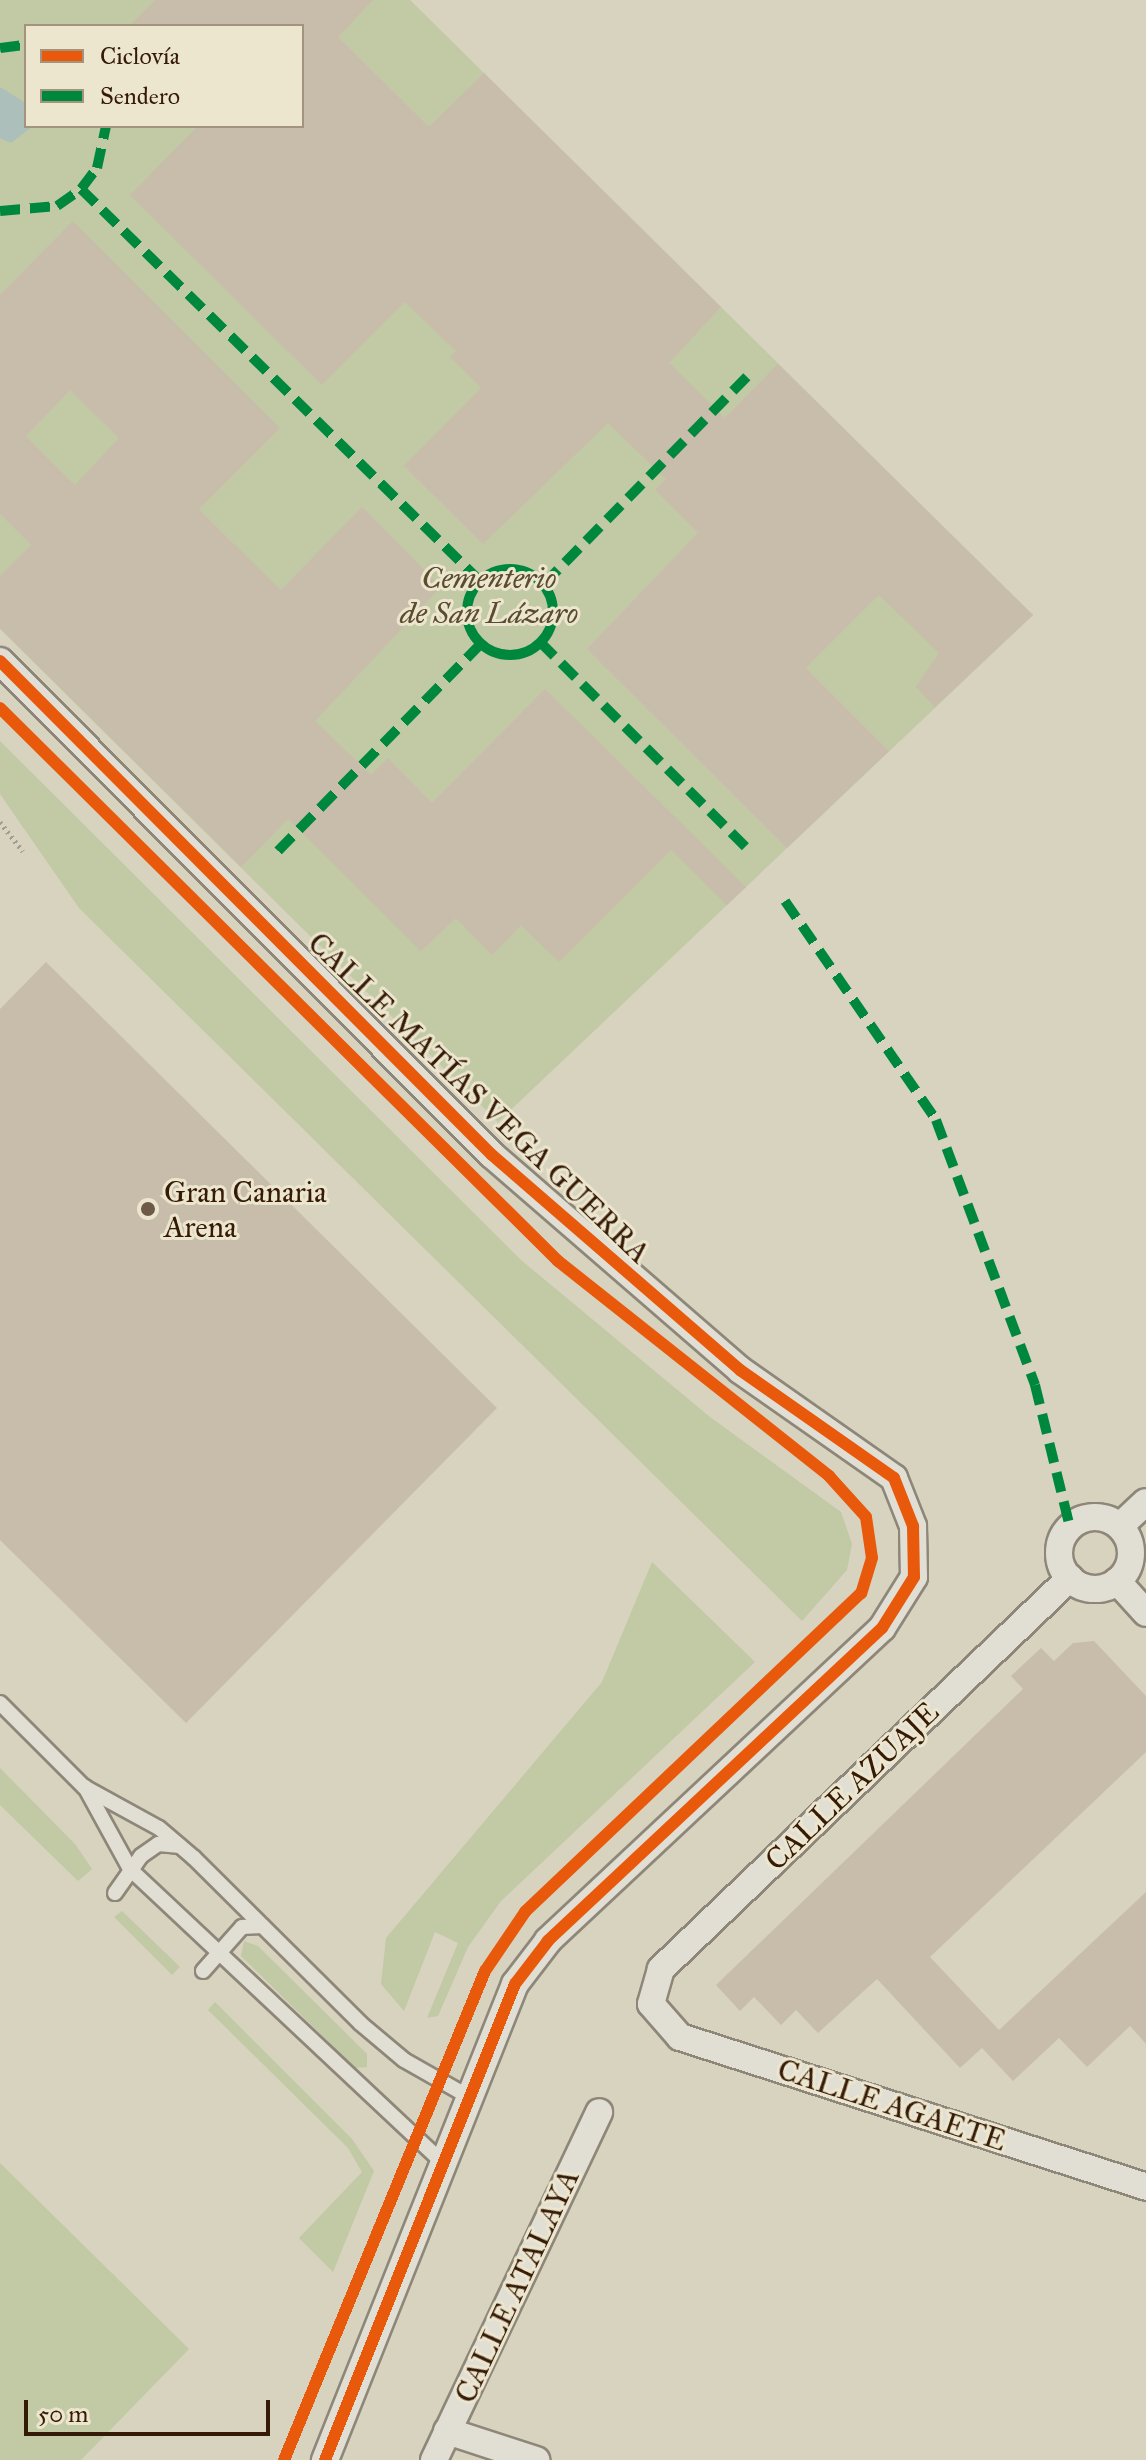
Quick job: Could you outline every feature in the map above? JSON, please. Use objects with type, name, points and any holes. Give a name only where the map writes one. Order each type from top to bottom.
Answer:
[{"type":"street","name":"CALLE MATÍAS VEGA GUERRA","points":[[0,661],[492,1155],[625,1278],[894,1478],[913,1526],[914,1577],[882,1628],[548,1941],[515,1984],[325,2460]]},
{"type":"street","points":[[1120,1526],[1146,1502]]},
{"type":"street","points":[[1100,1517],[1120,1526],[1130,1560],[1117,1581],[1098,1589],[1070,1578],[1060,1548],[1070,1528],[1100,1517]]},
{"type":"street","name":"CALLE AZUAJE","points":[[651,2004],[661,1969],[1070,1578]]},
{"type":"street","points":[[1117,1581],[1146,1613]]},
{"type":"street","name":"CALLE AGAETE","points":[[651,2004],[680,2037],[1146,2187]]},
{"type":"street","name":"CALLE ATALAYA","points":[[434,2460],[599,2112]]},
{"type":"street","points":[[447,2431],[536,2460]]},
{"type":"lane","points":[[0,1703],[84,1787],[180,1846],[393,2051],[471,2098]]},
{"type":"lane","points":[[84,1787],[130,1869],[445,2165]]},
{"type":"lane","points":[[115,1893],[130,1869],[158,1844],[180,1846]]},
{"type":"lane","points":[[203,1971],[242,1927],[262,1926]]},
{"type":"path","points":[[0,822],[23,851]]},
{"type":"green space","name":"Cementerio de San Lázaro","points":[[0,0],[410,0],[1033,615],[498,1122],[0,629]]},
{"type":"green space","points":[[0,741],[521,1260],[710,1417],[841,1512],[852,1544],[847,1570],[802,1621],[79,908],[0,794]]},
{"type":"green space","points":[[652,1562],[755,1662],[501,1901],[468,1947],[438,2016],[427,2018],[458,1943],[435,1932],[404,2011],[381,1984],[386,1938],[602,1682]]},
{"type":"green space","points":[[0,1768],[75,1844],[92,1869],[78,1881],[0,1805]]},
{"type":"green space","points":[[122,1911],[180,1967],[172,1975],[114,1917]]},
{"type":"green space","points":[[244,1941],[258,1946],[367,2054],[367,2067],[355,2068],[241,1956]]},
{"type":"green space","points":[[215,2002],[352,2139],[374,2171],[333,2272],[299,2238],[362,2172],[348,2148],[208,2010]]},
{"type":"green space","points":[[0,2163],[189,2349],[81,2460],[0,2460]]},
{"type":"shaded area","points":[[0,87],[24,102],[24,128],[30,128],[11,143],[0,138]]},
{"type":"building","points":[[155,0],[373,0],[338,37],[429,127],[484,73],[721,307],[669,363],[725,418],[778,364],[1033,615],[935,707],[916,687],[939,653],[879,595],[806,668],[889,751],[787,848],[587,649],[698,533],[655,490],[666,479],[608,423],[483,544],[404,466],[481,388],[450,357],[456,351],[405,302],[322,385],[130,195],[196,128],[304,128],[304,24],[131,24]]},
{"type":"building","points":[[73,221],[280,428],[199,509],[235,545],[281,590],[362,507],[441,587],[315,721],[371,775],[388,758],[432,803],[545,689],[746,887],[727,905],[671,850],[559,962],[521,925],[492,955],[456,918],[421,951],[288,819],[241,867],[0,628],[0,576],[31,545],[0,514],[0,295]],"holes":[[[70,390],[119,438],[75,485],[26,436]]]},
{"type":"building","name":"Gran Canaria Arena","points":[[46,962],[497,1408],[186,1723],[0,1540],[0,1009]]},
{"type":"building","points":[[1094,1641],[1146,1696],[1146,1752],[930,1957],[999,2030],[1146,1892],[1146,2044],[1130,2026],[1087,2067],[1059,2038],[1013,2081],[982,2048],[960,2068],[877,1979],[818,2033],[796,2010],[781,2025],[754,1997],[740,2011],[716,1985],[1023,1689],[1011,1676],[1041,1648],[1054,1661],[1073,1643]]},
{"type":"marked path","points":[[0,48],[24,45]]},
{"type":"marked path","points":[[0,211],[57,206],[81,189],[97,168],[106,128]]},
{"type":"marked path","points":[[81,189],[479,580]]},
{"type":"marked path","points":[[544,584],[748,376]]},
{"type":"marked path","points":[[510,569],[534,576],[546,588],[553,612],[546,636],[534,648],[510,655],[486,648],[474,636],[467,612],[474,588],[486,576],[510,569]]},
{"type":"marked path","points":[[540,642],[749,850]]},
{"type":"marked path","points":[[278,851],[481,644]]},
{"type":"marked path","points":[[785,901],[936,1120],[1035,1385],[1070,1528]]},
{"type":"cycle path","points":[[0,661],[492,1155],[740,1370],[894,1478],[913,1526],[914,1577],[882,1628],[548,1941],[515,1984],[325,2460]]},
{"type":"cycle path","points":[[0,708],[558,1261],[829,1476],[866,1517],[872,1558],[861,1593],[525,1912],[485,1971],[284,2460]]},
{"type":"place","name":"Gran Canaria Arena","points":[[148,1209]]}]
